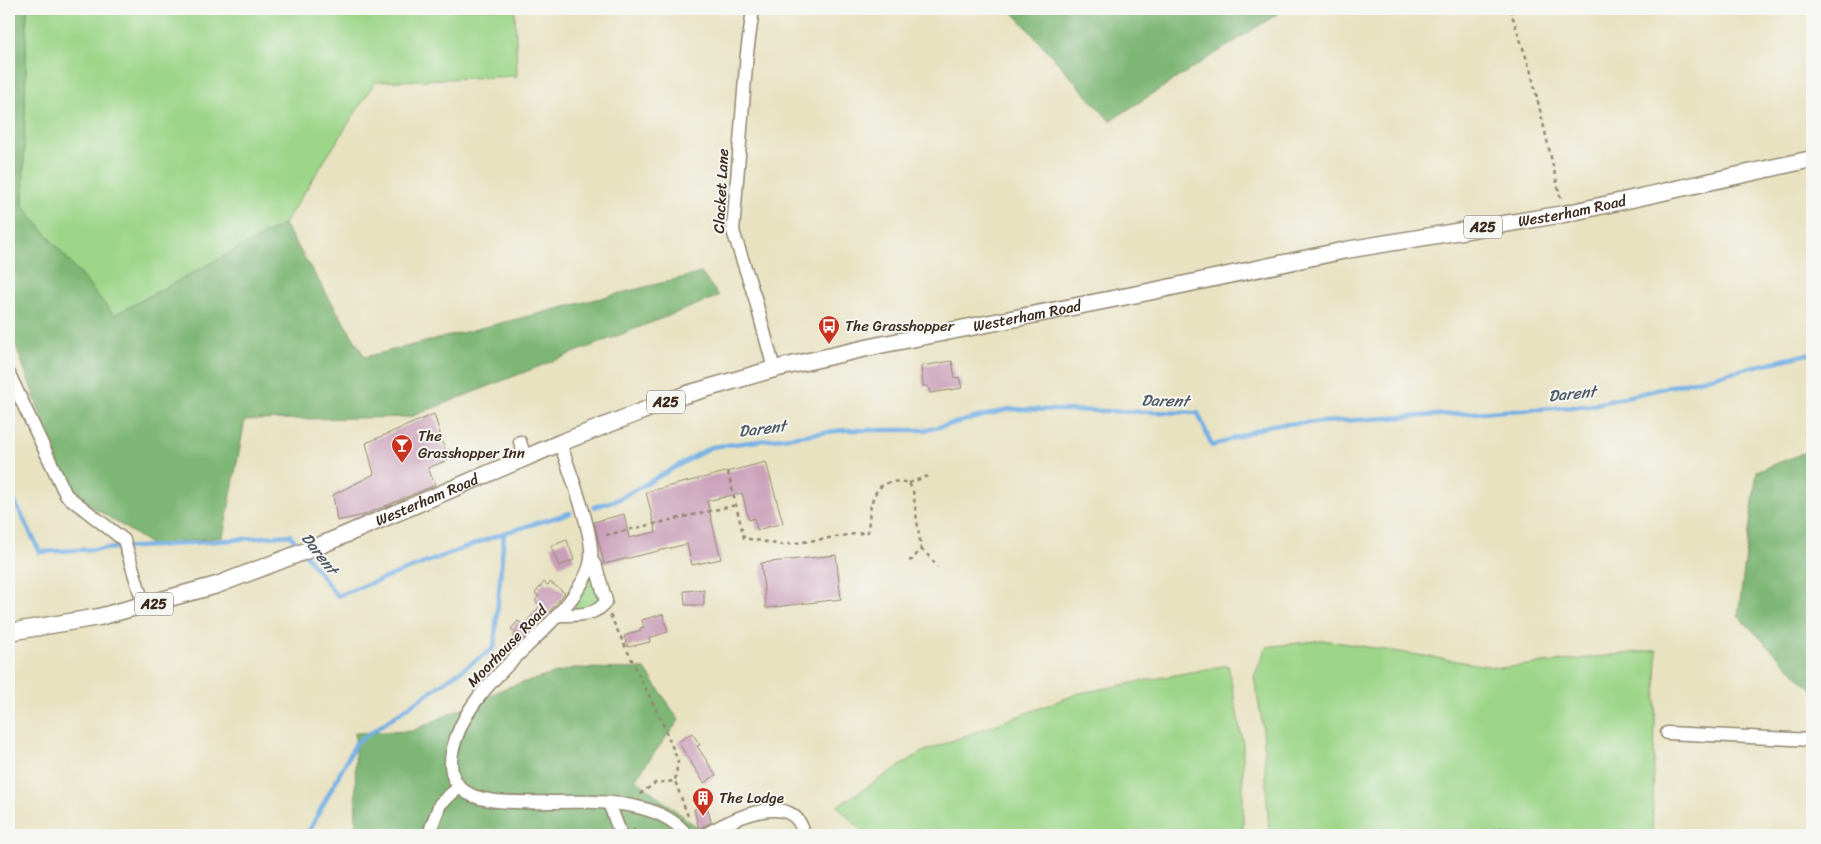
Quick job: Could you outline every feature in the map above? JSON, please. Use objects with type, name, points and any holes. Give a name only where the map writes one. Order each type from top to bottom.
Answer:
[{"type":"main road","name":"Westerham Road","points":[[9,632],[57,625],[144,606],[217,585],[312,549],[522,450],[560,443],[684,395],[774,369],[880,345],[1346,250],[1564,214],[1812,159]]},
{"type":"street","name":"Clacket Lane","points":[[753,9],[735,187],[733,231],[753,292],[774,369]]},
{"type":"street","points":[[9,374],[66,495],[124,540],[144,606]]},
{"type":"street","name":"Moorhouse Road","points":[[459,787],[452,776],[451,760],[454,742],[465,718],[482,693],[559,615],[585,577],[590,559],[590,545],[583,513],[560,443]]},
{"type":"street","points":[[559,615],[572,615],[598,610],[604,605],[606,601],[596,567],[590,559]]},
{"type":"street","points":[[1667,733],[1812,740]]},
{"type":"street","points":[[436,835],[431,828],[433,818],[440,804],[459,787],[474,796],[500,802],[609,803],[630,805],[650,811],[672,823],[687,835]]},
{"type":"street","points":[[609,803],[621,835]]},
{"type":"street","points":[[705,835],[725,823],[754,813],[775,809],[793,814],[799,821],[804,835]]},
{"type":"path","points":[[1510,9],[1531,72],[1564,214]]},
{"type":"path","points":[[728,472],[744,538],[783,545],[868,532],[870,503],[879,488],[897,480],[909,483],[928,476]]},
{"type":"path","points":[[909,483],[913,491],[921,549],[936,567]]},
{"type":"path","points":[[606,535],[736,505]]},
{"type":"path","points":[[905,560],[912,560],[921,549]]},
{"type":"path","points":[[604,605],[634,664],[678,761],[675,781],[690,822]]},
{"type":"path","points":[[630,805],[637,796],[655,783],[675,781]]},
{"type":"green space","points":[[9,9],[27,9],[23,206],[114,315],[284,224],[365,357],[701,273],[719,296],[410,417],[245,420],[223,537],[152,545],[68,491],[9,326]]},
{"type":"green space","points":[[27,9],[515,9],[517,76],[375,82],[284,224],[114,316],[23,206]]},
{"type":"green space","points":[[1010,9],[1285,9],[1110,121]]},
{"type":"green space","points":[[1812,450],[1812,690],[1738,616],[1757,471]]},
{"type":"green space","points":[[591,572],[601,597],[598,603],[578,612],[573,611]]},
{"type":"green space","points":[[1323,640],[1501,668],[1657,650],[1652,835],[1269,835],[1263,728],[1254,677],[1266,647]]},
{"type":"green space","points":[[1228,665],[1243,745],[1243,835],[866,835],[837,806],[922,752],[1080,693]]},
{"type":"green space","points":[[574,668],[645,669],[679,720],[635,779],[707,835],[356,835],[355,733],[412,731],[508,687]]},
{"type":"building","points":[[952,361],[955,378],[959,377],[962,388],[930,393],[928,386],[923,386],[921,366]]},
{"type":"building","points":[[434,414],[448,460],[428,468],[435,485],[364,515],[337,521],[333,495],[374,474],[366,443]]},
{"type":"building","points":[[766,462],[783,523],[757,530],[754,518],[749,520],[742,493],[707,501],[721,559],[692,565],[687,544],[604,564],[594,522],[624,514],[629,538],[656,532],[646,492]]},
{"type":"building","points":[[567,540],[574,560],[559,566],[551,546]]},
{"type":"building","points":[[836,555],[841,599],[766,608],[761,563]]},
{"type":"building","points":[[544,582],[548,585],[550,582],[565,593],[519,642],[513,637],[516,633],[511,629],[518,621],[524,625],[541,605],[535,601],[539,596],[535,593]]},
{"type":"building","points":[[704,590],[704,605],[685,605],[684,591]]},
{"type":"building","points":[[663,614],[668,632],[649,638],[650,642],[628,647],[624,636],[641,630],[640,628],[644,627],[642,620]]},
{"type":"building","points":[[692,733],[700,745],[697,746],[716,775],[704,783],[678,742]]},
{"type":"building","name":"The Lodge","points":[[707,806],[711,822],[699,829],[694,809]]},
{"type":"waterway","name":"Darent","points":[[594,507],[617,500],[711,447],[844,430],[927,430],[1010,409],[1198,413],[1212,446],[1271,425],[1588,406],[1812,353]]},
{"type":"waterway","name":"Darent","points":[[9,490],[40,552],[156,546],[290,535],[300,548]]},
{"type":"waterway","name":"Darent","points":[[305,554],[337,596],[504,533],[570,513]]},
{"type":"waterway","points":[[307,835],[356,743],[494,648],[504,533]]},
{"type":"place","name":"The Grasshopper","points":[[829,345]]},
{"type":"place","name":"The Grasshopper Inn","points":[[402,464]]},
{"type":"place","name":"The Lodge","points":[[703,817]]}]
